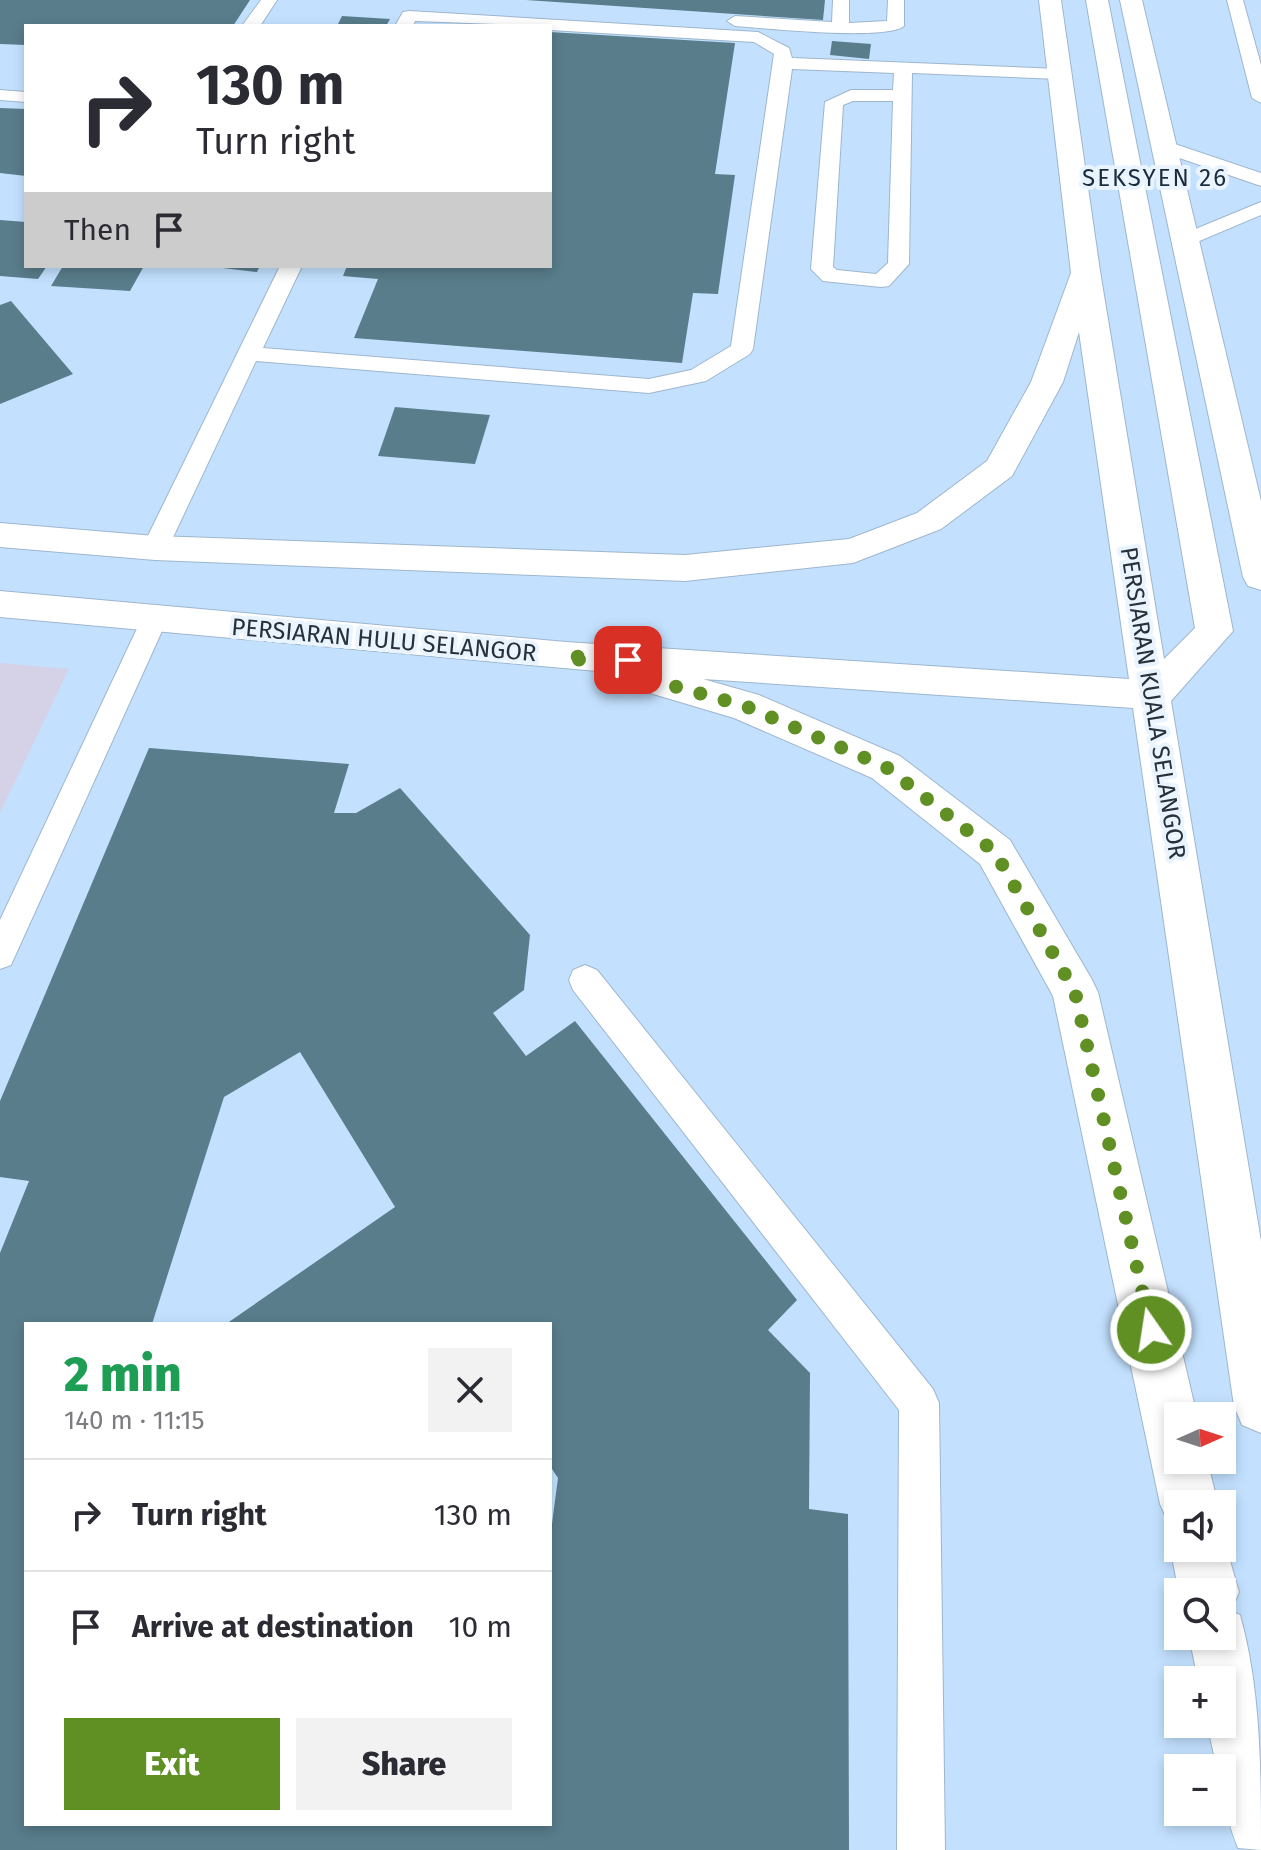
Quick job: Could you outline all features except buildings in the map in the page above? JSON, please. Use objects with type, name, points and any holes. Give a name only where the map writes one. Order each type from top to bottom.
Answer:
[{"type":"main road","name":"PERSIARAN KUALA SELANGOR","points":[[1050,0],[1085,271],[1261,1406]]},
{"type":"main road","points":[[1097,0],[1214,631],[1153,695]]},
{"type":"main road","points":[[1131,0],[1261,577]]},
{"type":"main road","points":[[0,535],[155,548],[685,568],[853,551],[929,521],[1000,468],[1047,382],[1085,271]]},
{"type":"main road","name":"PERSIARAN HULU SELANGOR","points":[[0,604],[566,656],[1153,695]]},
{"type":"main road","points":[[566,656],[745,706],[886,767],[995,852],[1075,992],[1167,1402]]},
{"type":"main road","points":[[1222,1650],[1261,1825]]},
{"type":"lane","points":[[252,24],[269,0]]},
{"type":"lane","points":[[429,0],[840,28],[895,26],[896,0]]},
{"type":"lane","points":[[840,28],[841,0]]},
{"type":"lane","points":[[1235,0],[1261,98]]},
{"type":"lane","points":[[405,24],[409,16],[542,24]]},
{"type":"lane","points":[[250,354],[649,386],[698,376],[742,349],[784,63],[783,52],[758,37],[552,25]]},
{"type":"lane","points":[[784,63],[1059,74]]},
{"type":"lane","points":[[903,68],[903,96],[898,264],[881,281],[831,276],[822,269],[834,102],[851,95],[903,96]]},
{"type":"lane","points":[[0,95],[24,97]]},
{"type":"lane","points":[[1163,146],[1261,180]]},
{"type":"lane","points":[[1183,241],[1261,208]]},
{"type":"lane","points":[[155,548],[290,268]]},
{"type":"lane","points":[[0,955],[154,620]]},
{"type":"lane","points":[[585,980],[919,1403],[921,1850]]},
{"type":"shaded area","points":[[0,0],[1261,0],[1261,1850],[0,1850]]},
{"type":"shaded area","points":[[0,663],[69,669],[0,813]]},
{"type":"district","name":"SEKSYEN 26","points":[[1155,178]]},
{"type":"route","points":[[628,660],[566,656],[745,706],[886,767],[995,852],[1075,992],[1151,1330]]}]
